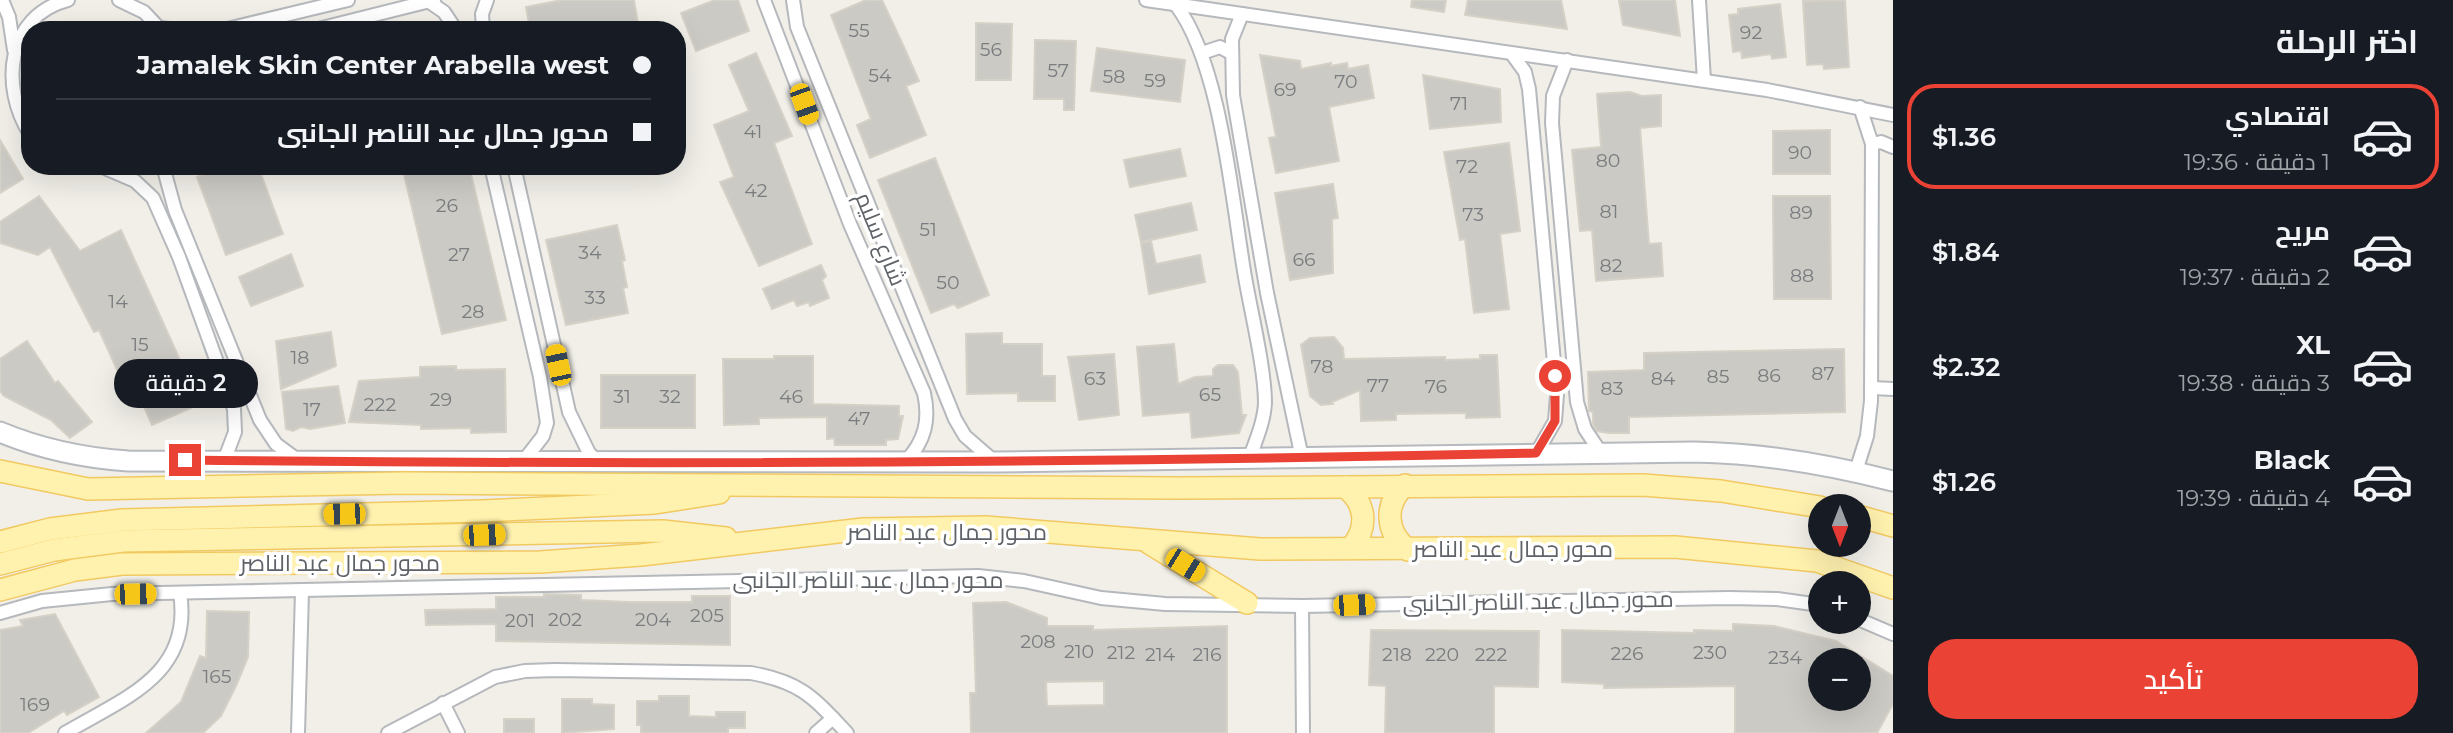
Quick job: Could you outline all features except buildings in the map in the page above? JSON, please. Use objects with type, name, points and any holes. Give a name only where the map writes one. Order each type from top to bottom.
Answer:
[{"type":"main road","name":"محور جمال عبد الناصر","points":[[0,471],[88,489],[404,473],[601,474],[755,484],[1345,487],[1643,485],[1721,491],[1808,505]]},
{"type":"main road","points":[[0,542],[50,529],[122,520],[482,511],[655,503],[705,496],[755,484]]},
{"type":"main road","points":[[1405,485],[1391,505],[1389,522],[1395,538],[1408,550]]},
{"type":"main road","points":[[1345,487],[1358,499],[1363,516],[1361,533],[1351,548]]},
{"type":"main road","points":[[1871,520],[1893,526]]},
{"type":"main road","name":"محور جمال عبد الناصر","points":[[0,590],[75,570],[122,564],[540,562],[641,555],[863,529],[985,527],[1260,549],[1675,547],[1817,561],[1893,588]]},
{"type":"main road","points":[[0,564],[54,550],[123,541],[663,531],[701,533],[741,542]]},
{"type":"main road","points":[[1144,540],[1247,603]]},
{"type":"street","points":[[2,0],[10,24],[14,52],[10,81],[12,100],[21,117]]},
{"type":"street","points":[[119,0],[144,12],[153,21]]},
{"type":"street","points":[[257,21],[320,4],[348,0]]},
{"type":"street","points":[[482,21],[487,0]]},
{"type":"street","name":"شارع سليم","points":[[764,0],[850,224],[927,407],[923,437],[906,461]]},
{"type":"street","name":"شارع سليم","points":[[793,0],[797,27],[955,419],[965,436],[996,462]]},
{"type":"street","points":[[1146,0],[1704,80],[1893,115]]},
{"type":"street","points":[[1699,0],[1704,80]]},
{"type":"street","points":[[34,21],[63,1]]},
{"type":"street","points":[[350,21],[431,1],[450,21]]},
{"type":"street","points":[[1176,5],[1188,21],[1202,53],[1219,127],[1252,316],[1265,402],[1249,460]]},
{"type":"street","points":[[1242,14],[1234,33],[1231,53],[1235,108],[1271,313],[1302,458]]},
{"type":"street","points":[[14,52],[21,41]]},
{"type":"street","points":[[1202,53],[1220,47],[1231,53]]},
{"type":"street","points":[[1512,54],[1525,72],[1530,95],[1550,302],[1557,408],[1551,433],[1536,453]]},
{"type":"street","points":[[1567,60],[1553,96],[1556,189],[1577,402],[1585,429],[1601,453]]},
{"type":"street","points":[[1530,95],[1539,91],[1553,96]]},
{"type":"street","points":[[1856,471],[1867,436],[1872,388],[1872,144],[1860,107]]},
{"type":"street","points":[[820,149],[842,141]]},
{"type":"street","points":[[1872,144],[1881,142],[1893,147]]},
{"type":"street","points":[[121,175],[135,181],[153,198],[193,295],[237,423],[224,461]]},
{"type":"street","points":[[165,175],[168,189],[260,420],[276,444],[299,461]]},
{"type":"street","points":[[493,175],[546,416],[546,429],[522,463]]},
{"type":"street","points":[[516,175],[569,412],[601,474]]},
{"type":"street","points":[[153,198],[168,189]]},
{"type":"street","points":[[850,224],[872,215]]},
{"type":"street","points":[[1550,302],[1568,300]]},
{"type":"street","points":[[891,318],[909,310]]},
{"type":"street","points":[[1252,316],[1271,313]]},
{"type":"street","points":[[1872,388],[1893,389]]},
{"type":"street","points":[[546,416],[560,420],[569,412]]},
{"type":"street","points":[[237,423],[250,426],[260,420]]},
{"type":"street","points":[[0,432],[40,447],[79,456],[128,461],[299,461],[404,473],[522,463],[601,474],[906,461],[1249,460],[1536,453],[1739,452],[1856,471],[1893,481]]},
{"type":"street","name":"محور جمال عبد الناصر الجانبى","points":[[0,613],[64,598],[180,593],[978,576],[1024,580],[1133,602],[1302,606],[1729,598],[1777,599],[1808,603]]},
{"type":"street","points":[[298,733],[302,592]]},
{"type":"street","points":[[65,733],[153,681],[158,675],[174,653],[179,638],[183,609],[180,593]]},
{"type":"street","points":[[1302,606],[1303,733]]},
{"type":"street","points":[[1871,625],[1893,634]]},
{"type":"street","points":[[388,733],[495,677],[525,671],[751,673],[783,679],[805,691],[847,733]]},
{"type":"street","points":[[443,702],[458,733]]},
{"type":"street","points":[[816,733],[833,718]]},
{"type":"route","points":[[185,460],[600,464],[996,462],[1249,460],[1536,453],[1551,433],[1555,421],[1555,376]]}]
